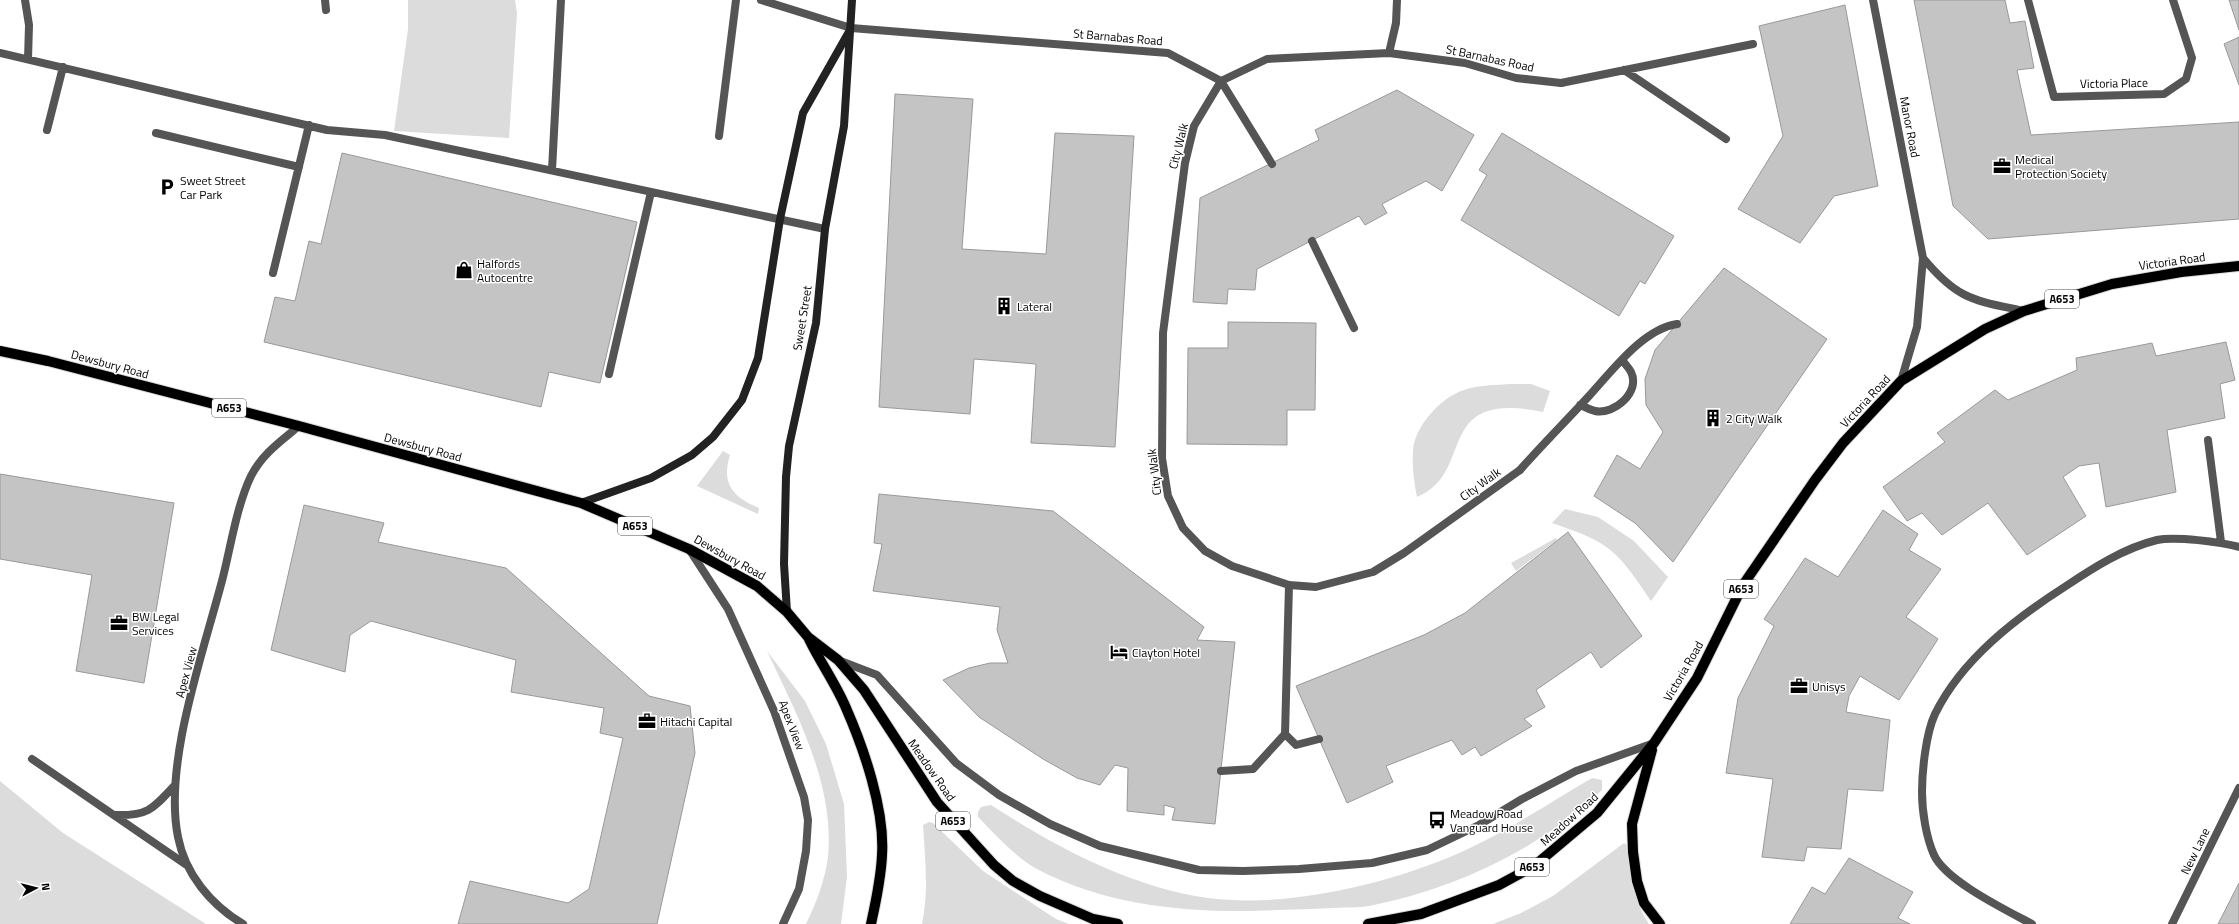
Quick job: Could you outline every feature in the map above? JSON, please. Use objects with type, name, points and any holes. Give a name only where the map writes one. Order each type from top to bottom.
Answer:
[{"type":"main road","name":"Victoria Road","points":[[1654,743],[1697,678],[1743,585],[1814,480],[1843,443],[1901,381],[1984,329],[2024,311],[2112,284],[2181,272],[2239,266]]},
{"type":"main road","name":"Dewsbury Road","points":[[0,351],[56,363],[299,426],[581,503],[689,549],[757,586],[787,612],[808,637]]},
{"type":"main road","name":"Meadow Road","points":[[808,637],[838,660],[864,690],[937,802],[994,865],[1013,881],[1040,896],[1094,919],[1118,924]]},
{"type":"main road","name":"A653","points":[[808,637],[846,707],[867,762],[879,812],[883,854],[879,890],[871,924]]},
{"type":"main road","name":"Meadow Road","points":[[1368,924],[1421,914],[1499,885],[1534,866],[1597,813],[1654,743]]},
{"type":"main road","name":"A653","points":[[1654,743],[1637,798],[1632,824],[1637,881],[1644,903],[1660,924]]},
{"type":"street","points":[[25,0],[29,25],[28,59]]},
{"type":"street","points":[[326,0],[326,10]]},
{"type":"street","points":[[552,170],[561,0]]},
{"type":"street","points":[[720,136],[736,0]]},
{"type":"street","name":"St Barnabas Road","points":[[761,0],[851,28],[1168,53],[1221,81],[1267,59],[1389,54],[1465,63],[1516,78],[1561,83],[1753,44]]},
{"type":"street","name":"Sweet Street","points":[[787,612],[784,564],[786,477],[789,446],[816,323],[825,229],[844,126],[852,0]]},
{"type":"street","points":[[1389,54],[1396,23],[1397,0]]},
{"type":"street","name":"Manor Road","points":[[1873,0],[1923,258],[1917,327],[1901,381]]},
{"type":"street","name":"Victoria Place","points":[[2028,0],[2054,97],[2164,94],[2186,79],[2192,58],[2173,0]]},
{"type":"street","name":"Sweet Street","points":[[581,503],[651,478],[692,455],[714,437],[742,400],[758,358],[780,219],[803,113],[851,28]]},
{"type":"street","points":[[0,53],[327,130],[385,135],[825,229]]},
{"type":"street","points":[[47,130],[63,67]]},
{"type":"street","points":[[1624,70],[1726,139]]},
{"type":"street","points":[[1221,81],[1272,164]]},
{"type":"street","name":"City Walk","points":[[1221,81],[1194,126],[1184,163],[1163,333],[1163,466],[1168,496],[1183,528],[1205,551],[1232,566],[1289,585],[1316,587],[1373,572],[1404,553],[1520,470],[1622,360],[1655,331],[1666,325],[1677,324]]},
{"type":"street","points":[[274,273],[309,125]]},
{"type":"street","points":[[156,133],[299,167]]},
{"type":"street","points":[[609,374],[651,192]]},
{"type":"street","points":[[1312,241],[1354,328]]},
{"type":"street","name":"Manor Road","points":[[1923,258],[1942,281],[1959,293],[1971,299],[2024,311]]},
{"type":"street","points":[[1580,404],[1595,411],[1605,411],[1617,408],[1624,400],[1633,383],[1632,373],[1622,360]]},
{"type":"street","name":"Apex View","points":[[243,924],[223,909],[197,884],[188,866],[178,838],[175,785],[191,700],[241,507],[251,475],[270,449],[299,426]]},
{"type":"street","points":[[2208,440],[2222,542]]},
{"type":"street","points":[[2032,924],[1958,882],[1934,855],[1922,813],[1922,769],[1935,715],[1961,675],[1998,634],[2042,601],[2101,562],[2158,540],[2222,542],[2239,547]]},
{"type":"street","name":"Apex View","points":[[689,549],[731,616],[774,711],[804,797],[808,820],[806,851],[799,889],[783,924]]},
{"type":"street","points":[[1221,771],[1253,769],[1285,734],[1289,585]]},
{"type":"street","points":[[838,660],[877,675],[956,763],[999,795],[1050,824],[1100,846],[1199,870],[1243,871],[1372,863],[1427,850],[1479,825],[1522,799],[1576,771],[1654,743]]},
{"type":"street","points":[[1285,734],[1296,745],[1319,739]]},
{"type":"street","points":[[32,759],[188,866]]},
{"type":"street","points":[[114,815],[136,816],[155,807],[175,785]]},
{"type":"street","name":"New Lane","points":[[2172,924],[2239,788]]},
{"type":"shaded area","points":[[408,0],[515,0],[517,13],[509,138],[394,131],[408,29]]},
{"type":"shaded area","points":[[1531,384],[1550,391],[1543,412],[1508,408],[1484,412],[1470,422],[1460,437],[1446,470],[1435,486],[1417,497],[1413,451],[1418,432],[1430,414],[1446,399],[1464,390],[1482,386]]},
{"type":"shaded area","points":[[723,451],[730,455],[727,474],[728,482],[731,488],[742,499],[759,508],[758,514],[697,486]]},
{"type":"shaded area","points":[[1565,509],[1598,517],[1634,541],[1668,577],[1651,601],[1627,567],[1603,544],[1552,523]]},
{"type":"shaded area","points":[[1556,538],[1557,540],[1516,571],[1511,563]]},
{"type":"shaded area","points":[[767,651],[805,701],[826,744],[844,804],[847,877],[841,924],[806,924],[820,892],[827,866],[829,830],[826,803],[820,777],[801,725]]},
{"type":"shaded area","points":[[1592,778],[1602,780],[1602,790],[1577,812],[1523,849],[1464,878],[1401,899],[1361,907],[1253,911],[1197,910],[1142,904],[1115,898],[1062,881],[1037,869],[1021,859],[978,817],[978,812],[981,807],[991,805],[1041,836],[1068,850],[1122,875],[1150,885],[1179,893],[1208,898],[1268,900],[1331,892],[1362,885],[1393,877],[1450,857],[1487,840]]},
{"type":"shaded area","points":[[0,781],[63,833],[206,924],[0,924]]},
{"type":"shaded area","points":[[929,822],[933,823],[983,871],[1056,919],[1069,924],[922,924],[926,887],[923,825]]},
{"type":"shaded area","points":[[1624,843],[1628,846],[1631,877],[1639,906],[1649,924],[1493,924],[1521,913],[1553,896]]},
{"type":"building","points":[[1914,0],[2005,0],[2010,23],[2025,21],[2034,68],[2017,70],[2031,135],[2239,122],[2239,219],[1988,239],[1953,206]]},
{"type":"building","points":[[2229,0],[2239,0],[2239,30]]},
{"type":"building","points":[[1845,5],[1878,186],[1834,196],[1800,243],[1738,209],[1783,136],[1759,26]]},
{"type":"building","points":[[2239,37],[2239,85],[2224,44]]},
{"type":"building","points":[[1397,90],[1474,135],[1442,191],[1426,181],[1382,204],[1387,213],[1365,225],[1359,216],[1257,269],[1255,290],[1228,289],[1227,304],[1193,302],[1200,198],[1319,140],[1315,130]]},
{"type":"building","name":"Lateral","points":[[895,94],[973,99],[962,249],[1046,254],[1055,133],[1134,136],[1115,447],[1031,443],[1036,364],[974,359],[970,414],[879,407]]},
{"type":"building","points":[[1502,133],[1674,236],[1645,284],[1640,281],[1619,316],[1461,220],[1487,175],[1479,170]]},
{"type":"building","name":"Halfords Autocentre","points":[[342,153],[637,222],[600,383],[549,372],[541,407],[264,342],[275,297],[295,301],[309,241],[321,244]]},
{"type":"building","name":"2 City Walk","points":[[1724,268],[1827,339],[1673,562],[1635,523],[1594,496],[1617,455],[1640,469],[1663,432],[1646,405],[1645,379],[1655,350]]},
{"type":"building","points":[[1228,322],[1316,323],[1315,410],[1287,410],[1287,445],[1187,444],[1188,348],[1228,348]]},
{"type":"building","points":[[2226,342],[2235,380],[2220,384],[2225,418],[2167,430],[2176,492],[2106,507],[2099,463],[2079,466],[2063,477],[2086,516],[2027,555],[1988,503],[1942,535],[1922,513],[1907,521],[1883,487],[1945,442],[1937,433],[1995,390],[2008,400],[2077,370],[2076,358],[2152,343],[2156,356]]},
{"type":"building","name":"BW Legal Services","points":[[0,474],[174,503],[144,683],[76,671],[92,575],[0,559]]},
{"type":"building","name":"Clayton Hotel","points":[[879,494],[1053,511],[1204,627],[1197,640],[1235,642],[1215,824],[1172,820],[1175,808],[1164,805],[1164,815],[1127,811],[1128,768],[1115,765],[1100,785],[1077,778],[1043,759],[979,717],[943,680],[969,668],[990,663],[1008,663],[997,630],[1000,607],[873,591],[882,544],[874,543]]},
{"type":"building","name":"Hitachi Capital","points":[[304,505],[384,523],[378,542],[506,568],[649,696],[690,706],[695,753],[657,924],[458,924],[470,881],[568,903],[589,889],[623,738],[600,733],[604,708],[511,692],[516,660],[371,621],[350,635],[345,672],[271,650]]},
{"type":"building","name":"Unisys","points":[[1883,510],[1918,534],[1909,550],[1941,569],[1906,617],[1938,639],[1899,700],[1860,676],[1849,696],[1846,712],[1890,720],[1883,791],[1848,789],[1841,849],[1807,847],[1804,861],[1762,857],[1773,779],[1726,773],[1738,698],[1774,626],[1764,619],[1805,558],[1838,577]]},
{"type":"building","points":[[1568,532],[1642,636],[1601,668],[1591,652],[1536,690],[1545,707],[1524,719],[1532,726],[1481,756],[1475,747],[1462,755],[1452,740],[1386,766],[1393,782],[1347,803],[1296,686],[1424,635],[1465,613]]},
{"type":"building","points":[[1849,858],[1913,892],[1898,918],[1910,924],[1790,924],[1812,887],[1825,894]]},
{"type":"building","points":[[2239,883],[2239,924],[2218,924]]},
{"type":"place","name":"Medical Protection Society","points":[[2002,166]]},
{"type":"place","name":"Sweet Street Car Park","points":[[167,187]]},
{"type":"place","name":"Halfords Autocentre","points":[[464,270]]},
{"type":"place","name":"Lateral","points":[[1004,306]]},
{"type":"place","name":"2 City Walk","points":[[1713,418]]},
{"type":"place","name":"BW Legal Services","points":[[119,623]]},
{"type":"place","name":"Clayton Hotel","points":[[1119,652]]},
{"type":"place","name":"Unisys","points":[[1799,686]]},
{"type":"place","name":"Hitachi Capital","points":[[647,721]]},
{"type":"place","name":"Meadow Road Vanguard House","points":[[1437,820]]}]
